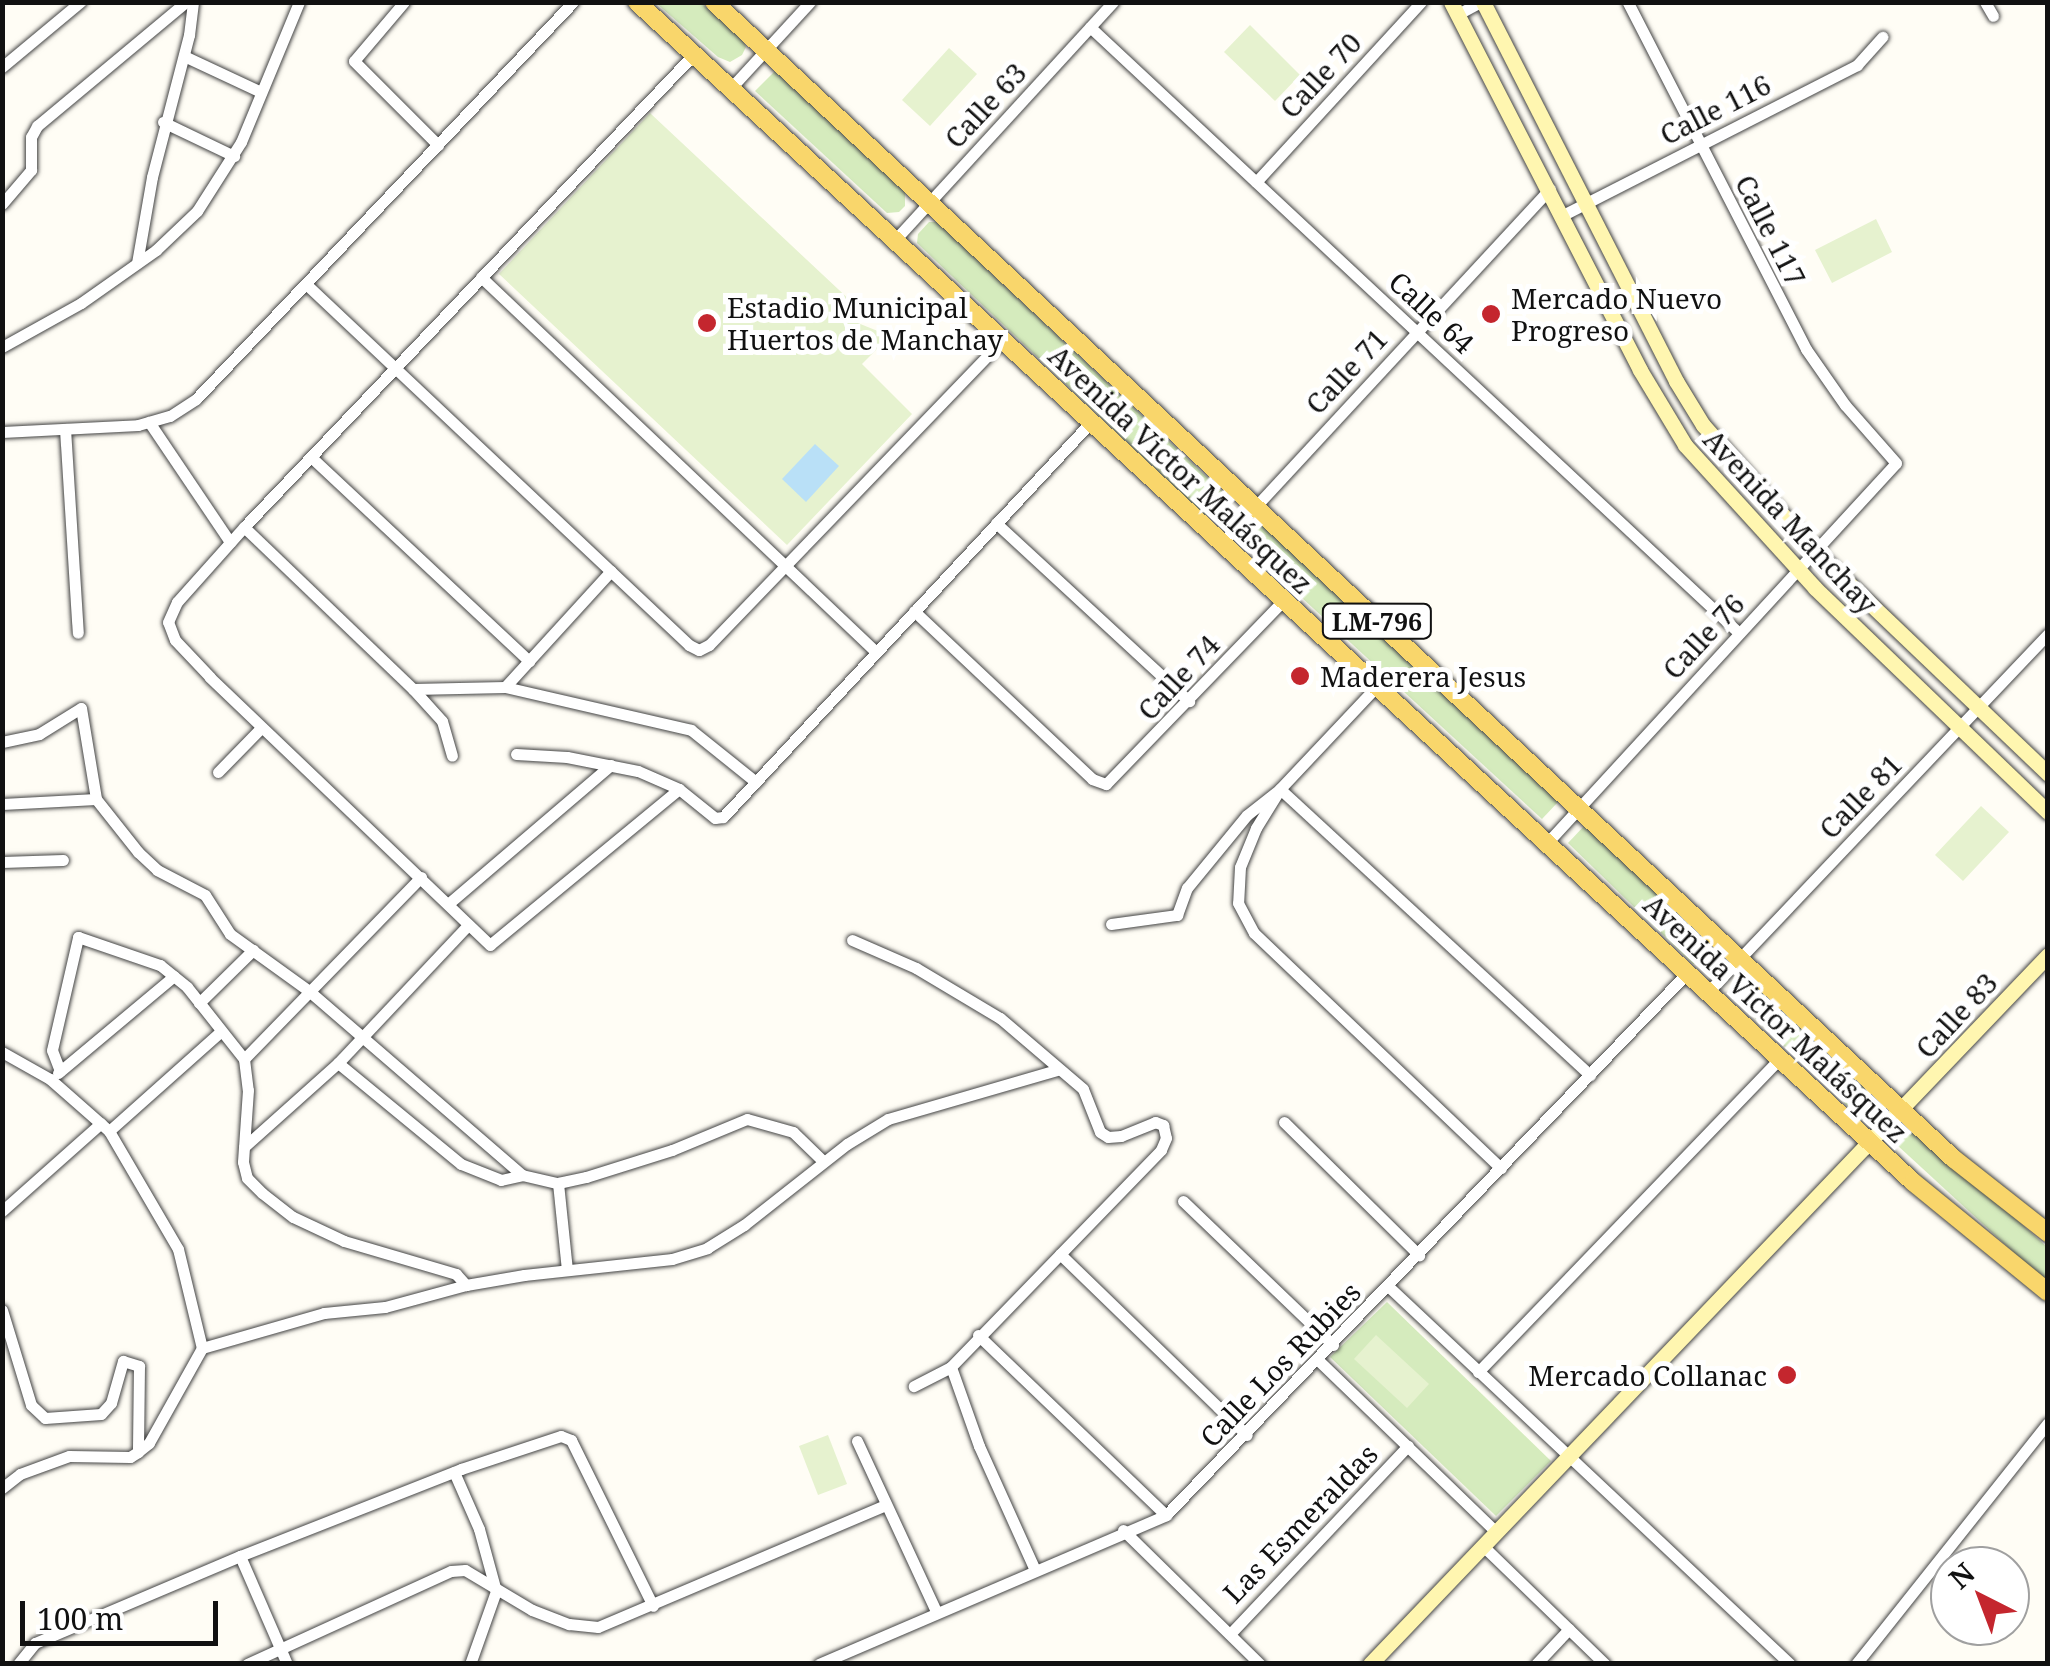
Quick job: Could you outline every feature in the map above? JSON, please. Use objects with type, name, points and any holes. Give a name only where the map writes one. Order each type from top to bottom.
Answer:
[{"type":"main road","name":"Avenida Victor Malásquez","points":[[637,2],[1867,1139],[1955,1219],[2048,1292]]},
{"type":"main road","name":"Avenida Victor Malásquez","points":[[714,2],[1900,1108],[1990,1190],[2048,1233]]},
{"type":"street","points":[[2,67],[80,2]]},
{"type":"street","points":[[137,263],[164,122],[184,56],[189,2]]},
{"type":"street","points":[[2,204],[31,170],[31,137],[37,126],[189,2]]},
{"type":"street","points":[[2,348],[56,319],[137,263],[197,211],[234,156],[299,2]]},
{"type":"street","points":[[404,2],[354,61],[438,145]]},
{"type":"street","points":[[2,432],[149,422],[170,416],[196,399],[573,2]]},
{"type":"street","points":[[730,89],[810,2]]},
{"type":"street","name":"Calle 63","points":[[894,240],[1113,2]]},
{"type":"street","name":"Calle 70","points":[[1256,182],[1421,2]]},
{"type":"street","points":[[1454,8],[1482,2]]},
{"type":"street","name":"Avenida Manchay","points":[[1482,2],[1694,412],[1735,466],[1815,551],[2048,774]]},
{"type":"street","name":"Calle 117","points":[[1628,2],[1812,359],[1896,463]]},
{"type":"street","points":[[1985,2],[1993,16]]},
{"type":"street","name":"Avenida Manchay","points":[[1454,8],[1678,435],[1798,571],[2048,812]]},
{"type":"street","name":"Calle 64","points":[[1090,27],[1740,633]]},
{"type":"street","name":"Calle 116","points":[[1563,215],[1857,65],[1882,37]]},
{"type":"street","points":[[680,789],[494,946],[261,728],[174,640],[168,627],[177,602],[230,542],[693,54]]},
{"type":"street","points":[[184,56],[260,92]]},
{"type":"street","points":[[164,122],[234,156]]},
{"type":"street","name":"Calle 71","points":[[1221,544],[1550,188]]},
{"type":"street","points":[[481,277],[876,652]]},
{"type":"street","points":[[307,285],[689,646],[699,650],[706,648],[1002,340]]},
{"type":"street","points":[[149,422],[230,542]]},
{"type":"street","points":[[516,754],[612,765],[680,789],[719,819],[1091,422]]},
{"type":"street","points":[[65,429],[78,633]]},
{"type":"street","points":[[311,457],[529,661]]},
{"type":"street","name":"Calle 76","points":[[1546,844],[1896,463]]},
{"type":"street","points":[[996,524],[1189,702]]},
{"type":"street","points":[[244,527],[413,688],[442,721]]},
{"type":"street","points":[[506,687],[611,571]]},
{"type":"street","name":"Calle 74","points":[[914,611],[1092,779],[1106,784],[1283,601]]},
{"type":"street","name":"Calle 81","points":[[1708,992],[2048,634]]},
{"type":"street","points":[[413,688],[506,687],[691,730],[756,782]]},
{"type":"street","points":[[1111,924],[1177,914],[1188,888],[1247,816],[1280,789],[1376,687]]},
{"type":"street","points":[[438,688],[452,756]]},
{"type":"street","points":[[2,742],[39,734],[81,708],[96,799],[157,870],[205,895],[230,934],[310,992],[522,1175],[558,1184],[672,1150],[747,1119],[794,1132],[823,1161]]},
{"type":"street","points":[[218,772],[261,728]]},
{"type":"street","points":[[448,904],[612,765]]},
{"type":"street","points":[[1280,789],[1590,1075]]},
{"type":"street","points":[[1280,789],[1240,867],[1238,903],[1243,916],[1254,933],[1501,1168]]},
{"type":"street","points":[[2,804],[96,799]]},
{"type":"street","points":[[2,862],[64,860]]},
{"type":"street","points":[[244,1060],[421,877]]},
{"type":"street","points":[[243,1148],[338,1064],[468,925]]},
{"type":"street","points":[[55,1075],[52,1050],[78,938],[160,966],[199,1003],[244,1060],[248,1090],[243,1148],[247,1178],[293,1217],[344,1241],[456,1274],[466,1285]]},
{"type":"street","points":[[852,940],[978,1002],[1082,1090],[1100,1132],[1108,1138],[1155,1122],[1163,1125],[1166,1138],[1160,1150],[951,1367],[914,1386]]},
{"type":"street","points":[[199,1003],[253,950]]},
{"type":"street","name":"Calle 83","points":[[1370,1664],[1867,1139],[2048,956]]},
{"type":"street","name":"Calle Los Rubies","points":[[819,1664],[1034,1568],[1166,1515],[1687,973]]},
{"type":"street","points":[[55,1075],[174,976]]},
{"type":"street","points":[[2,1211],[220,1032]]},
{"type":"street","points":[[2,1488],[20,1474],[69,1456],[130,1457],[138,1452],[149,1443],[202,1348],[178,1249],[105,1127],[55,1075],[3,1053]]},
{"type":"street","points":[[1478,1372],[1780,1058]]},
{"type":"street","points":[[338,1064],[461,1164],[501,1180],[522,1175]]},
{"type":"street","points":[[202,1348],[324,1312],[385,1307],[466,1285],[640,1264],[707,1248],[744,1225],[823,1161],[904,1112],[1057,1070]]},
{"type":"street","points":[[1284,1122],[1419,1255]]},
{"type":"street","points":[[558,1184],[566,1270]]},
{"type":"street","points":[[1183,1201],[1334,1344]]},
{"type":"street","points":[[1060,1254],[1247,1435]]},
{"type":"street","points":[[1389,1287],[1790,1664]]},
{"type":"street","points":[[2,1310],[31,1405],[46,1418],[101,1414],[112,1403],[123,1361],[139,1366],[138,1452]]},
{"type":"street","points":[[978,1335],[1166,1515]]},
{"type":"street","points":[[1318,1360],[1496,1531]]},
{"type":"street","points":[[951,1367],[979,1446],[1034,1568]]},
{"type":"street","points":[[1856,1664],[2048,1423]]},
{"type":"street","points":[[18,1664],[34,1643],[240,1556],[454,1472],[567,1436],[653,1606]]},
{"type":"street","points":[[858,1441],[936,1612]]},
{"type":"street","name":"Las Esmeraldas","points":[[1230,1634],[1408,1446]]},
{"type":"street","points":[[454,1472],[480,1530],[496,1591],[470,1664]]},
{"type":"street","points":[[247,1664],[451,1571],[465,1570],[532,1610],[587,1628],[653,1606],[885,1505]]},
{"type":"street","points":[[1123,1530],[1260,1664]]},
{"type":"street","points":[[1482,1545],[1605,1664]]},
{"type":"street","points":[[240,1556],[287,1664]]},
{"type":"street","points":[[1536,1664],[1569,1629]]},
{"type":"green space","points":[[656,3],[701,3],[742,39],[746,47],[742,55],[730,62],[718,57]]},
{"type":"green space","points":[[1250,25],[1300,75],[1275,101],[1224,52]]},
{"type":"green space","points":[[949,48],[977,74],[930,126],[902,100]]},
{"type":"green space","points":[[775,71],[905,192],[905,206],[899,212],[887,213],[755,91]]},
{"type":"green space","name":"Estadio Municipal Huertos de Manchay","points":[[650,113],[854,304],[843,317],[890,336],[862,364],[912,414],[787,545],[499,274]]},
{"type":"green space","points":[[1876,219],[1892,252],[1832,283],[1815,250]]},
{"type":"green space","points":[[929,222],[937,222],[1224,493],[1228,500],[1225,511],[1213,518],[1202,513],[917,243],[918,234]]},
{"type":"green space","points":[[1257,520],[1559,801],[1542,819],[1239,540]]},
{"type":"green space","points":[[1981,806],[2009,832],[1963,881],[1935,855]]},
{"type":"green space","points":[[1585,825],[1709,943],[1712,951],[1708,961],[1693,964],[1568,843]]},
{"type":"green space","points":[[1745,975],[1877,1100],[1882,1108],[1874,1121],[1862,1120],[1736,1000],[1732,987]]},
{"type":"green space","points":[[1913,1127],[2047,1247],[2047,1283],[1897,1145]]},
{"type":"green space","points":[[1387,1302],[1551,1461],[1496,1516],[1330,1357]]},
{"type":"green space","points":[[1376,1335],[1429,1384],[1407,1408],[1354,1359]]},
{"type":"green space","points":[[828,1435],[847,1484],[818,1495],[799,1446]]},
{"type":"water","points":[[815,444],[839,466],[806,502],[782,479]]},
{"type":"place","name":"Mercado Nuevo Progreso","points":[[1491,314]]},
{"type":"place","name":"Estadio Municipal Huertos de Manchay","points":[[707,323]]},
{"type":"place","name":"Maderera Jesus","points":[[1300,676]]},
{"type":"place","name":"Mercado Collanac","points":[[1787,1375]]}]
